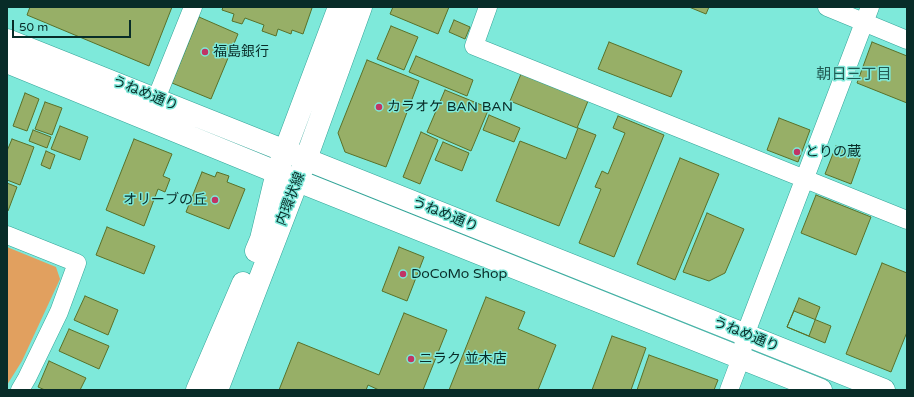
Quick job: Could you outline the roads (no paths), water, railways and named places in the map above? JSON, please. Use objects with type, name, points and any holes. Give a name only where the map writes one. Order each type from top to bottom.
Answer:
[{"type":"street","points":[[156,99],[193,7]]},
{"type":"street","name":"内環状線","points":[[197,390],[261,239],[277,172],[339,7]]},
{"type":"street","name":"内環状線","points":[[217,390],[298,181],[361,7]]},
{"type":"street","points":[[488,7],[474,46],[907,220]]},
{"type":"street","points":[[827,7],[868,15],[907,40]]},
{"type":"street","points":[[729,390],[740,358],[745,334],[868,15]]},
{"type":"street","name":"うねめ通り","points":[[7,40],[286,150],[884,390]]},
{"type":"street","name":"うねめ通り","points":[[7,62],[298,181],[821,390]]},
{"type":"street","points":[[7,235],[77,263],[59,312],[20,390]]},
{"type":"place","name":"福島銀行","points":[[205,52]]},
{"type":"place","name":"カラオケ BAN BAN","points":[[379,107]]},
{"type":"place","name":"とりの蔵","points":[[797,152]]},
{"type":"place","name":"オリーブの丘","points":[[215,200]]},
{"type":"place","name":"DoCoMo Shop","points":[[403,274]]},
{"type":"place","name":"ニラク 並木店","points":[[411,359]]},
{"type":"district","name":"朝日三丁目","points":[[854,75]]}]
